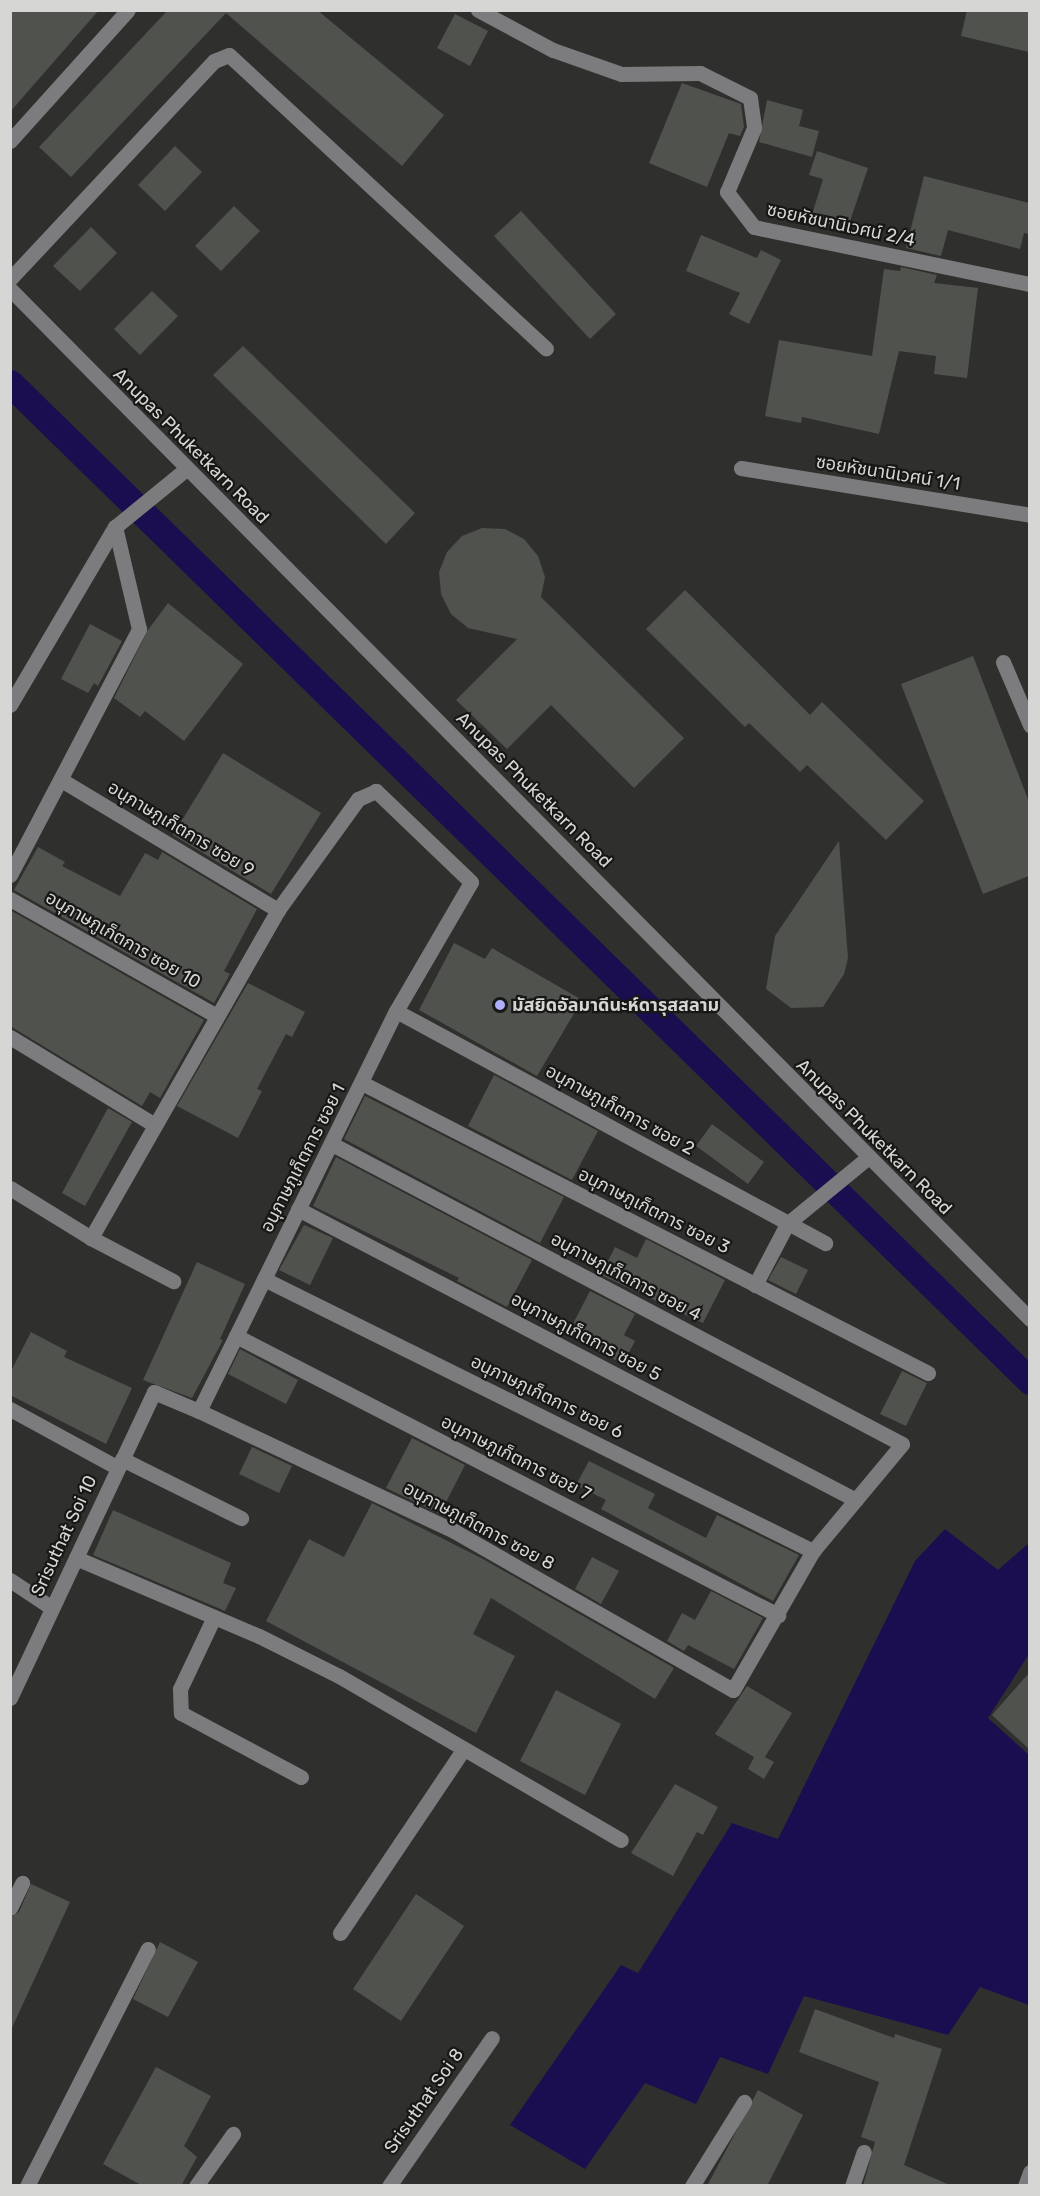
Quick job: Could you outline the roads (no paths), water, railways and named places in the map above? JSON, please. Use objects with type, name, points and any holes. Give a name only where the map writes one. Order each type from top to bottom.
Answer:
[{"type":"street","points":[[10,141],[128,10]]},
{"type":"street","name":"ซอยหัชนานิเวศน์ 2/4","points":[[478,10],[553,50],[621,74],[700,73],[750,98],[754,128],[727,192],[754,227],[1029,284]]},
{"type":"street","points":[[10,279],[214,61],[229,55],[546,349]]},
{"type":"street","name":"Anupas Phuketkarn Road","points":[[10,289],[186,469],[521,803],[866,1159],[1029,1319]]},
{"type":"street","name":"ซอยหัชนานิเวศน์ 1/1","points":[[741,468],[1029,515]]},
{"type":"street","points":[[10,705],[115,527],[186,469]]},
{"type":"street","points":[[10,875],[63,781],[139,629],[115,527]]},
{"type":"street","points":[[1003,662],[1029,725]]},
{"type":"street","name":"อนุภาษภูเก็ตการ ซอย 9","points":[[63,781],[278,910]]},
{"type":"street","name":"อนุภาษภูเก็ตการ ซอย 1","points":[[199,1411],[396,1011],[471,882],[376,791],[357,799],[278,910]]},
{"type":"street","name":"อนุภาษภูเก็ตการ ซอย 10","points":[[10,898],[215,1015]]},
{"type":"street","points":[[91,1238],[215,1015],[278,910]]},
{"type":"street","name":"อนุภาษภูเก็ตการ ซอย 2","points":[[396,1011],[825,1243]]},
{"type":"street","points":[[10,1037],[153,1124]]},
{"type":"street","name":"อนุภาษภูเก็ตการ ซอย 3","points":[[362,1083],[928,1373]]},
{"type":"street","name":"อนุภาษภูเก็ตการ ซอย 4","points":[[332,1144],[902,1444],[856,1500]]},
{"type":"street","points":[[755,1285],[787,1224],[866,1159]]},
{"type":"street","points":[[10,1188],[91,1238],[173,1281]]},
{"type":"street","name":"อนุภาษภูเก็ตการ ซอย 5","points":[[298,1209],[856,1500]]},
{"type":"street","name":"อนุภาษภูเก็ตการ ซอย 6","points":[[264,1279],[813,1551]]},
{"type":"street","name":"อนุภาษภูเก็ตการ ซอย 7","points":[[236,1336],[778,1615]]},
{"type":"street","name":"Srisuthat Soi 10","points":[[10,1698],[154,1392],[199,1411]]},
{"type":"street","points":[[10,1409],[120,1463],[241,1518]]},
{"type":"street","name":"อนุภาษภูเก็ตการ ซอย 8","points":[[199,1411],[454,1532],[733,1690],[778,1615]]},
{"type":"street","points":[[778,1615],[813,1551],[856,1500]]},
{"type":"street","points":[[76,1558],[214,1617],[339,1676],[621,1840]]},
{"type":"street","points":[[10,1580],[52,1608]]},
{"type":"street","points":[[214,1617],[180,1689],[180,1713],[301,1777]]},
{"type":"street","points":[[340,1933],[463,1750]]},
{"type":"street","points":[[10,1908],[22,1883]]},
{"type":"street","points":[[27,2186],[148,1949]]},
{"type":"street","name":"Srisuthat Soi 8","points":[[389,2186],[492,2038]]},
{"type":"street","points":[[692,2186],[744,2102]]},
{"type":"street","points":[[196,2186],[233,2134]]},
{"type":"street","points":[[852,2186],[864,2152]]},
{"type":"street","points":[[1025,2186],[1029,2172]]},
{"type":"waterway","points":[[10,383],[1030,1381]]},
{"type":"place","name":"มัสยิดอัลมาดีนะห์ดารุสสลาม","points":[[500,1005]]}]
